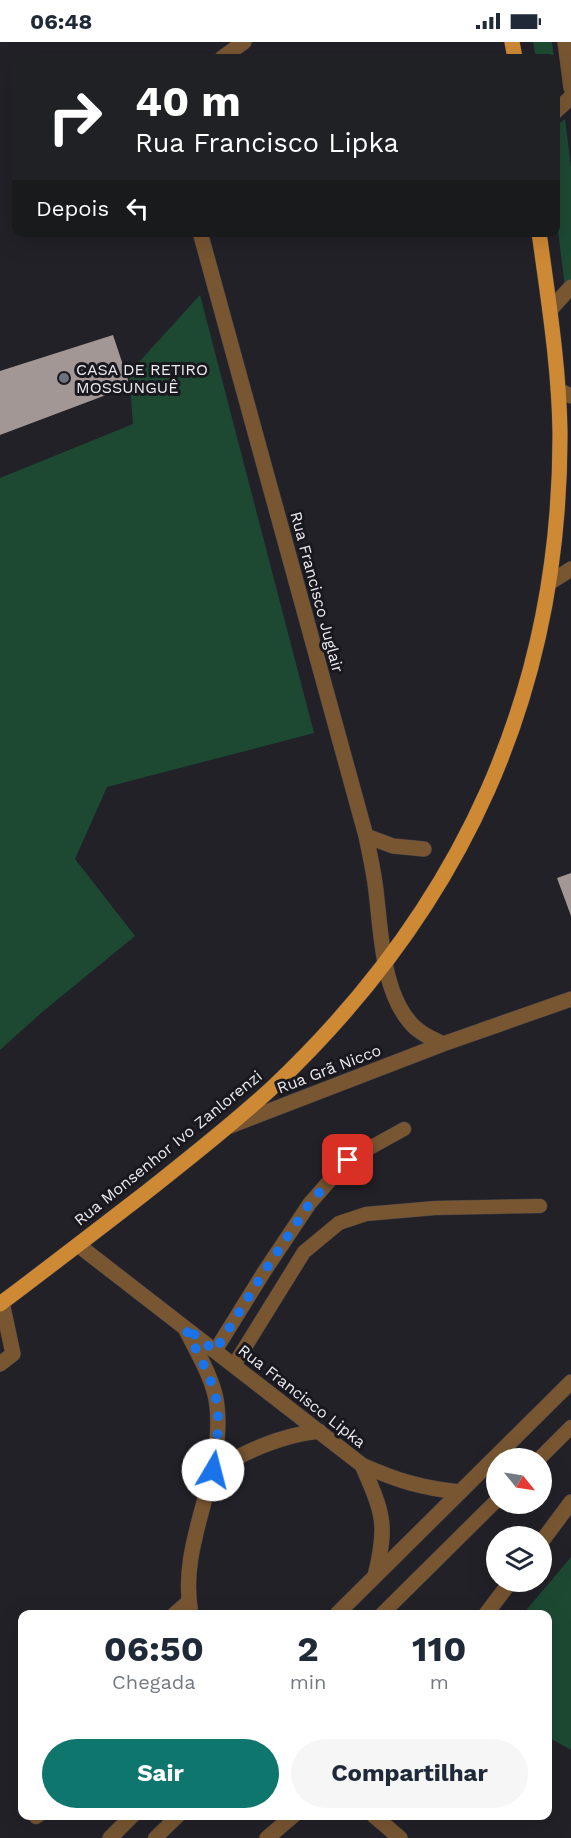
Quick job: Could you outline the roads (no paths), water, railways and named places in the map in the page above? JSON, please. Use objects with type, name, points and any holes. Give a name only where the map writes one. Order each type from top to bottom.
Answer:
[{"type":"main road","name":"Rua Monsenhor Ivo Zanlorenzi","points":[[1,1303],[228,1127],[304,1056],[385,964],[448,870],[477,817],[500,764],[520,709],[532,666],[549,583],[555,536],[564,393],[540,237]]},
{"type":"street","points":[[228,54],[244,42]]},
{"type":"street","points":[[565,42],[571,88]]},
{"type":"street","name":"Rua Francisco Juglair","points":[[201,237],[366,836],[374,873],[385,964]]},
{"type":"street","points":[[550,310],[571,286]]},
{"type":"street","points":[[549,583],[571,569]]},
{"type":"street","points":[[366,836],[393,846],[424,849]]},
{"type":"street","points":[[385,964],[398,1006],[410,1022],[425,1035],[443,1044]]},
{"type":"street","name":"Rua Grã Nicco","points":[[228,1127],[443,1044],[571,999]]},
{"type":"street","name":"Rua Francisco Lipka","points":[[78,1245],[362,1465],[406,1483],[460,1492]]},
{"type":"street","points":[[0,1364],[13,1354],[1,1303]]},
{"type":"street","points":[[185,1327],[208,1377],[217,1405],[218,1436],[213,1470],[191,1554],[188,1584],[190,1608]]},
{"type":"street","points":[[341,1610],[571,1382]]},
{"type":"street","points":[[213,1470],[282,1437],[319,1431]]},
{"type":"street","name":"Rua Francisco Lipka","points":[[362,1465],[377,1498],[382,1517],[382,1547],[375,1576]]},
{"type":"street","points":[[552,1528],[571,1502]]},
{"type":"street","points":[[489,1610],[503,1592]]},
{"type":"street","points":[[110,1838],[128,1820]]},
{"type":"street","points":[[267,1838],[288,1820]]},
{"type":"street","points":[[379,1820],[400,1838]]},
{"type":"lane","points":[[215,1351],[310,1203],[348,1160],[404,1129]]},
{"type":"lane","points":[[234,1365],[304,1252],[339,1222],[366,1214],[435,1208],[540,1206]]},
{"type":"lane","points":[[550,1448],[571,1427]]},
{"type":"lane","points":[[386,1610],[486,1511]]},
{"type":"lane","points":[[155,1838],[174,1820]]},
{"type":"place","name":"CASA DE RETIRO MOSSUNGUÊ","points":[[64,378]]}]
